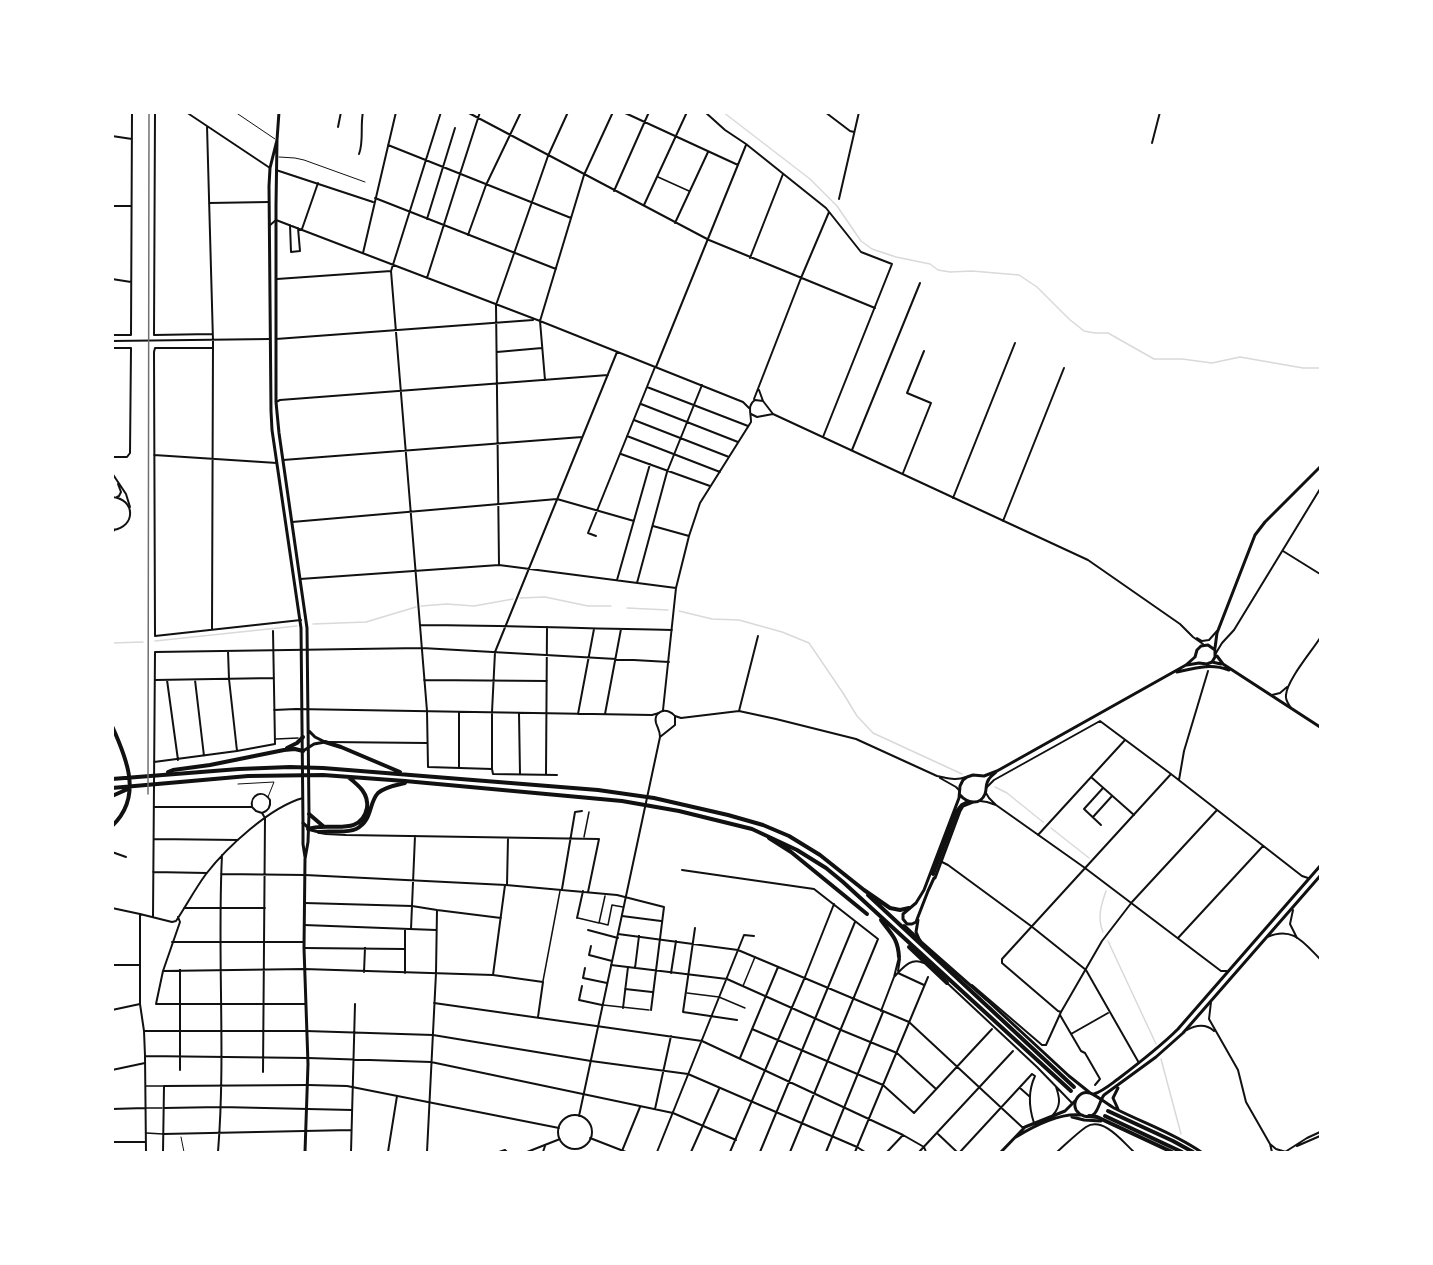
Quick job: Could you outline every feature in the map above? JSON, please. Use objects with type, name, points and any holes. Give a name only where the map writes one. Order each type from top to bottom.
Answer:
[{"type":"highway","points":[[112,726],[127,762],[130,789],[126,808],[119,820],[112,826]]},
{"type":"highway","points":[[284,750],[295,744],[300,737]]},
{"type":"highway","points":[[325,742],[404,774]]},
{"type":"highway","points":[[164,774],[173,770],[295,748],[303,751]]},
{"type":"highway","points":[[115,779],[290,767],[617,792],[665,800],[746,819],[771,828],[797,840],[893,909],[909,908]]},
{"type":"highway","points":[[114,788],[248,776],[323,775],[622,801],[679,811],[752,829],[811,858],[843,882],[1072,1089],[864,890]]},
{"type":"highway","points":[[308,829],[324,826],[349,826],[357,823],[365,814],[367,802],[365,795],[361,788],[347,777]]},
{"type":"highway","points":[[316,832],[348,831],[357,828],[369,816],[373,802],[380,792],[408,782]]},
{"type":"highway","points":[[113,795],[129,788]]},
{"type":"highway","points":[[934,876],[958,809],[963,804],[973,802]]},
{"type":"highway","points":[[309,814],[324,826]]},
{"type":"highway","points":[[752,829],[790,852],[867,914]]},
{"type":"highway","points":[[868,906],[947,983]]},
{"type":"highway","points":[[885,911],[920,941]]},
{"type":"highway","points":[[881,920],[897,942],[899,958]]},
{"type":"highway","points":[[1182,1152],[1106,1114],[1164,1137],[1193,1152]]},
{"type":"highway","points":[[1089,1116],[1096,1117],[1172,1152]]},
{"type":"main road","points":[[279,112],[276,170],[276,402],[307,628],[309,837],[305,859]]},
{"type":"main road","points":[[277,140],[270,168],[269,202],[271,411],[301,620],[300,737],[303,751],[304,969],[308,1058],[305,1152]]},
{"type":"main road","points":[[269,202],[276,205]]},
{"type":"main road","points":[[270,271],[275,278]]},
{"type":"main road","points":[[270,339],[276,339]]},
{"type":"main road","points":[[271,411],[276,402]]},
{"type":"main road","points":[[276,455],[283,460]]},
{"type":"main road","points":[[277,463],[284,466]]},
{"type":"main road","points":[[997,771],[988,780],[982,798],[963,806],[960,811],[916,922],[910,925],[902,918],[904,912],[916,903],[924,890],[957,803],[960,784],[967,777],[984,776],[997,771],[1193,659],[1200,646],[1213,640],[1220,627],[1255,535],[1320,467]]},
{"type":"main road","points":[[287,526],[292,522]]},
{"type":"main road","points":[[294,578],[300,579]]},
{"type":"main road","points":[[1212,662],[1216,653],[1217,633]]},
{"type":"main road","points":[[1205,645],[1211,646],[1223,664]]},
{"type":"main road","points":[[1196,652],[1198,660],[1202,663]]},
{"type":"main road","points":[[1186,665],[1212,662],[1223,664],[1319,725]]},
{"type":"main road","points":[[1172,673],[1213,666],[1236,672]]},
{"type":"main road","points":[[308,730],[325,742]]},
{"type":"main road","points":[[303,751],[325,742]]},
{"type":"main road","points":[[303,751],[309,755]]},
{"type":"main road","points":[[977,776],[984,782],[986,789]]},
{"type":"main road","points":[[959,792],[963,798],[973,802]]},
{"type":"main road","points":[[303,823],[308,829],[316,832]]},
{"type":"main road","points":[[303,835],[308,829]]},
{"type":"main road","points":[[309,837],[316,832]]},
{"type":"main road","points":[[1001,1152],[1023,1128],[1065,1111],[1074,1105],[1082,1094],[1103,1090],[1171,1037],[1320,866]]},
{"type":"main road","points":[[934,876],[917,925],[916,934],[920,941],[1073,1080],[1099,1099],[1174,1135],[1201,1152]]},
{"type":"main road","points":[[1099,1099],[1156,1057],[1183,1033],[1320,876]]},
{"type":"main road","points":[[1119,1110],[1113,1098],[1120,1084]]},
{"type":"main road","points":[[1010,1142],[1049,1121],[1096,1113],[1099,1099]]},
{"type":"main road","points":[[1074,1105],[1082,1116]]},
{"type":"main road","points":[[1067,1117],[1106,1122]]},
{"type":"street","points":[[112,335],[131,335],[132,112]]},
{"type":"street","points":[[155,112],[154,335],[212,334]]},
{"type":"street","points":[[186,112],[270,168]]},
{"type":"street","points":[[338,128],[341,112]]},
{"type":"street","points":[[359,154],[362,147],[363,112]]},
{"type":"street","points":[[363,253],[396,112]]},
{"type":"street","points":[[441,112],[391,271],[427,711],[428,767],[492,769]]},
{"type":"street","points":[[467,112],[709,240],[875,308]]},
{"type":"street","points":[[428,278],[480,112]]},
{"type":"street","points":[[468,235],[486,185],[521,112]]},
{"type":"street","points":[[499,565],[496,305],[548,156],[567,112]]},
{"type":"street","points":[[545,380],[540,321],[584,174],[614,112]]},
{"type":"street","points":[[623,112],[738,165]]},
{"type":"street","points":[[614,190],[650,112]]},
{"type":"street","points":[[644,206],[687,112]]},
{"type":"street","points":[[705,112],[826,208],[861,252],[892,264],[823,437]]},
{"type":"street","points":[[825,112],[854,132]]},
{"type":"street","points":[[839,199],[859,112]]},
{"type":"street","points":[[1152,143],[1160,112]]},
{"type":"street","points":[[207,126],[213,341],[212,629]]},
{"type":"street","points":[[427,219],[455,128]]},
{"type":"street","points":[[112,136],[132,140]]},
{"type":"street","points":[[596,536],[588,533],[709,240],[746,144]]},
{"type":"street","points":[[388,145],[571,218]]},
{"type":"street","points":[[675,223],[708,152]]},
{"type":"street","points":[[276,170],[410,212],[556,269]]},
{"type":"street","points":[[750,258],[783,174]]},
{"type":"street","points":[[658,176],[690,191]]},
{"type":"street","points":[[290,225],[291,252],[300,251],[300,229],[318,183]]},
{"type":"street","points":[[209,203],[269,202]]},
{"type":"street","points":[[112,206],[131,206]]},
{"type":"street","points":[[749,408],[759,390],[801,278],[829,213]]},
{"type":"street","points":[[269,226],[276,220],[290,225],[702,385],[743,402],[749,408],[750,422],[700,503],[689,536],[676,588],[665,711]]},
{"type":"street","points":[[275,278],[391,271]]},
{"type":"street","points":[[112,279],[131,282]]},
{"type":"street","points":[[852,450],[920,283]]},
{"type":"street","points":[[276,339],[535,320]]},
{"type":"street","points":[[112,341],[270,339]]},
{"type":"street","points":[[954,498],[1015,343]]},
{"type":"street","points":[[112,348],[131,348],[130,453],[127,457],[112,457]]},
{"type":"street","points":[[213,348],[155,348],[155,636],[301,620]]},
{"type":"street","points":[[497,352],[542,348]]},
{"type":"street","points":[[902,474],[931,403],[907,393],[924,351]]},
{"type":"street","points":[[557,775],[493,774],[492,712],[495,652],[617,352]]},
{"type":"street","points":[[1003,521],[1064,368]]},
{"type":"street","points":[[276,402],[608,375]]},
{"type":"street","points":[[637,584],[667,472],[702,385]]},
{"type":"street","points":[[647,387],[748,426]]},
{"type":"street","points":[[759,390],[767,408],[773,414],[1088,560],[1202,641],[1213,636],[1220,627]]},
{"type":"street","points":[[743,402],[763,401]]},
{"type":"street","points":[[641,404],[738,442]]},
{"type":"street","points":[[762,417],[767,408]]},
{"type":"street","points":[[751,414],[762,417],[773,414]]},
{"type":"street","points":[[750,422],[757,417]]},
{"type":"street","points":[[634,420],[729,457]]},
{"type":"street","points":[[627,436],[720,472]]},
{"type":"street","points":[[283,460],[582,437]]},
{"type":"street","points":[[621,454],[710,486]]},
{"type":"street","points":[[154,455],[277,463]]},
{"type":"street","points":[[617,580],[650,465]]},
{"type":"street","points":[[112,473],[126,494],[130,509],[130,518],[126,524],[120,529],[113,530]]},
{"type":"street","points":[[114,496],[121,492],[117,481]]},
{"type":"street","points":[[1216,653],[1234,630],[1320,489]]},
{"type":"street","points":[[114,496],[124,500],[130,509]]},
{"type":"street","points":[[292,522],[557,499],[634,521]]},
{"type":"street","points":[[653,526],[689,536]]},
{"type":"street","points":[[1282,551],[1320,574]]},
{"type":"street","points":[[300,579],[499,565],[676,588]]},
{"type":"street","points":[[420,625],[672,630]]},
{"type":"street","points":[[546,775],[547,627]]},
{"type":"street","points":[[578,714],[594,629]]},
{"type":"street","points":[[605,714],[621,629]]},
{"type":"street","points":[[154,762],[275,744],[273,631]]},
{"type":"street","points":[[1190,633],[1196,645],[1196,652]]},
{"type":"street","points":[[739,711],[758,636]]},
{"type":"street","points":[[1193,637],[1205,645]]},
{"type":"street","points":[[1271,695],[1280,693],[1287,687],[1320,639]]},
{"type":"street","points":[[153,917],[155,652],[422,648],[669,662]]},
{"type":"street","points":[[228,651],[237,751]]},
{"type":"street","points":[[1179,780],[1184,752],[1208,671]]},
{"type":"street","points":[[155,680],[274,678]]},
{"type":"street","points":[[195,680],[204,756]]},
{"type":"street","points":[[424,680],[547,681]]},
{"type":"street","points":[[167,681],[178,760]]},
{"type":"street","points":[[1287,687],[1285,697],[1291,708]]},
{"type":"street","points":[[274,710],[652,715],[665,711],[681,718],[739,711],[856,739],[938,776],[952,780],[967,777]]},
{"type":"street","points":[[459,712],[459,768]]},
{"type":"street","points":[[519,712],[520,774]]},
{"type":"street","points":[[656,720],[659,713]]},
{"type":"street","points":[[579,1116],[660,737],[659,728],[652,715]]},
{"type":"street","points":[[675,716],[676,722]]},
{"type":"street","points":[[660,737],[673,728],[681,718]]},
{"type":"street","points":[[1231,970],[1221,971],[1086,868],[996,805],[989,798],[986,789],[989,784],[1100,721],[1302,876],[1311,877]]},
{"type":"street","points":[[659,728],[667,731]]},
{"type":"street","points":[[275,739],[300,737]]},
{"type":"street","points":[[1038,835],[1125,740]]},
{"type":"street","points":[[325,742],[427,743]]},
{"type":"street","points":[[1095,1085],[1100,1079],[1086,1053],[1081,1051],[1061,1014],[1002,963],[1002,959],[1171,774]]},
{"type":"street","points":[[938,776],[956,787],[959,792]]},
{"type":"street","points":[[1091,777],[1134,815]]},
{"type":"street","points":[[1101,825],[1084,809],[1103,788]]},
{"type":"street","points":[[257,794],[268,797],[270,803],[268,810],[256,811],[252,806],[252,801],[257,794]]},
{"type":"street","points":[[1093,817],[1112,796]]},
{"type":"street","points":[[112,908],[176,921],[207,873],[222,855],[273,812],[303,798]]},
{"type":"street","points":[[973,802],[987,802],[996,805]]},
{"type":"street","points":[[154,807],[252,806]]},
{"type":"street","points":[[951,969],[1045,1046],[1102,941],[1132,902],[1217,810]]},
{"type":"street","points":[[538,1017],[575,812],[582,811]]},
{"type":"street","points":[[261,812],[265,818],[263,1072]]},
{"type":"street","points":[[584,838],[589,812]]},
{"type":"street","points":[[316,832],[336,835],[599,839],[588,892]]},
{"type":"street","points":[[411,929],[415,836]]},
{"type":"street","points":[[493,975],[506,885],[508,838]]},
{"type":"street","points":[[154,839],[238,840]]},
{"type":"street","points":[[1178,938],[1263,846]]},
{"type":"street","points":[[112,852],[126,857]]},
{"type":"street","points":[[218,1152],[222,1086],[220,909],[222,855]]},
{"type":"street","points":[[940,864],[943,862],[948,865],[1086,970],[1139,1063]]},
{"type":"street","points":[[682,870],[814,889],[878,939],[790,1152]]},
{"type":"street","points":[[153,872],[207,873]]},
{"type":"street","points":[[221,874],[305,875],[561,889],[606,893],[664,907],[651,1010],[623,1008],[579,1000],[582,986]]},
{"type":"street","points":[[1302,876],[1305,885]]},
{"type":"street","points":[[583,891],[577,918],[608,925],[612,905],[624,907]]},
{"type":"street","points":[[599,923],[606,893]]},
{"type":"street","points":[[305,903],[412,906],[501,918]]},
{"type":"street","points":[[730,1152],[834,904]]},
{"type":"street","points":[[1293,907],[1290,924],[1297,938]]},
{"type":"street","points":[[184,908],[265,908]]},
{"type":"street","points":[[427,1152],[437,910]]},
{"type":"street","points":[[140,914],[140,1004],[144,1031],[146,1152]]},
{"type":"street","points":[[622,916],[662,921]]},
{"type":"street","points":[[178,917],[180,922],[163,970],[156,1004],[305,1004]]},
{"type":"street","points":[[762,1152],[855,921]]},
{"type":"street","points":[[304,925],[437,930]]},
{"type":"street","points":[[695,928],[683,1012],[737,1020]]},
{"type":"street","points":[[405,929],[405,973]]},
{"type":"street","points":[[588,930],[618,936],[639,936],[738,950],[909,1022],[1023,1128],[1020,1135]]},
{"type":"street","points":[[1267,937],[1283,932],[1297,938],[1320,959]]},
{"type":"street","points":[[657,1152],[744,935],[754,936]]},
{"type":"street","points":[[635,968],[639,936]]},
{"type":"street","points":[[671,973],[676,941]]},
{"type":"street","points":[[172,942],[304,942]]},
{"type":"street","points":[[591,946],[589,955],[612,961]]},
{"type":"street","points":[[304,948],[405,949]]},
{"type":"street","points":[[364,972],[365,948]]},
{"type":"street","points":[[743,986],[755,957]]},
{"type":"street","points":[[899,958],[907,964]]},
{"type":"street","points":[[898,973],[899,958]]},
{"type":"street","points":[[826,1152],[882,1012],[899,958]]},
{"type":"street","points":[[894,977],[907,964],[915,961],[922,962],[947,983],[1074,1105]]},
{"type":"street","points":[[112,965],[140,965]]},
{"type":"street","points":[[611,966],[727,979],[897,1053],[936,1089]]},
{"type":"street","points":[[740,1058],[778,966]]},
{"type":"street","points":[[585,968],[583,978],[607,983]]},
{"type":"street","points":[[623,1008],[628,968]]},
{"type":"street","points":[[163,970],[304,969],[436,973],[493,975],[543,982]]},
{"type":"street","points":[[180,970],[180,1070]]},
{"type":"street","points":[[1221,971],[1222,980]]},
{"type":"street","points":[[898,973],[924,985]]},
{"type":"street","points":[[855,1152],[928,977]]},
{"type":"street","points":[[625,989],[653,993]]},
{"type":"street","points":[[686,993],[719,997],[745,1008]]},
{"type":"street","points":[[1211,1002],[1209,1019],[1238,1070],[1246,1102],[1270,1144],[1272,1152]]},
{"type":"street","points":[[434,1003],[702,1041],[869,1118],[924,1147],[926,1152]]},
{"type":"street","points":[[112,1010],[140,1004]]},
{"type":"street","points":[[350,1152],[355,1004]]},
{"type":"street","points":[[1071,1034],[1109,1012]]},
{"type":"street","points":[[1183,1033],[1203,1025],[1216,1032]]},
{"type":"street","points":[[752,1029],[883,1085],[914,1113],[992,1029]]},
{"type":"street","points":[[144,1031],[306,1031],[433,1035],[591,1061],[688,1074],[865,1152]]},
{"type":"street","points":[[655,1109],[670,1036]]},
{"type":"street","points":[[919,1152],[1013,1050]]},
{"type":"street","points":[[145,1056],[431,1062],[673,1113],[736,1140]]},
{"type":"street","points":[[112,1070],[145,1063]]},
{"type":"street","points":[[937,1133],[959,1152],[1032,1074],[1035,1077],[1030,1089],[1030,1097],[1034,1123]]},
{"type":"street","points":[[1051,1116],[1058,1109],[1060,1102],[1055,1085]]},
{"type":"street","points":[[146,1086],[352,1087],[559,1128]]},
{"type":"street","points":[[163,1152],[164,1086]]},
{"type":"street","points":[[691,1152],[719,1088]]},
{"type":"street","points":[[1020,1088],[1030,1097]]},
{"type":"street","points":[[388,1152],[397,1095]]},
{"type":"street","points":[[112,1109],[221,1107],[352,1110]]},
{"type":"street","points":[[622,1151],[640,1107]]},
{"type":"street","points":[[569,1116],[579,1116],[591,1127],[590,1138],[580,1148],[572,1148],[560,1139],[559,1128],[569,1116]]},
{"type":"street","points":[[1057,1152],[1086,1127],[1092,1125],[1109,1130],[1134,1152]]},
{"type":"street","points":[[146,1133],[351,1130]]},
{"type":"street","points":[[1270,1144],[1276,1149],[1287,1151],[1320,1134]]},
{"type":"street","points":[[887,1152],[903,1135]]},
{"type":"street","points":[[590,1138],[626,1152]]},
{"type":"street","points":[[527,1152],[560,1139]]},
{"type":"street","points":[[112,1142],[146,1142]]},
{"type":"street","points":[[543,1152],[545,1146]]},
{"type":"street","points":[[571,1152],[572,1148]]},
{"type":"street","points":[[580,1148],[583,1152]]},
{"type":"street","points":[[499,1152],[505,1150],[507,1152]]},
{"type":"lane","points":[[235,112],[277,140]]},
{"type":"lane","points":[[277,157],[304,160],[364,182]]},
{"type":"lane","points":[[238,784],[274,783],[268,797]]},
{"type":"lane","points":[[181,1133],[184,1152]]},
{"type":"waterway","points":[[723,112],[810,179],[837,206],[861,241],[872,249],[930,264],[938,270],[1019,275],[1037,287],[1084,331],[1108,333],[1154,359],[1182,359],[1212,363],[1240,357],[1303,368],[1320,368]]},
{"type":"waterway","points":[[520,598],[545,597],[588,606],[611,606]]},
{"type":"waterway","points":[[421,606],[447,604],[474,606],[513,599]]},
{"type":"waterway","points":[[313,624],[366,622],[416,607]]},
{"type":"waterway","points":[[627,608],[668,610]]},
{"type":"waterway","points":[[679,611],[712,619],[739,620],[782,632],[809,643],[857,716],[873,733],[962,774]]},
{"type":"waterway","points":[[155,641],[297,626]]},
{"type":"waterway","points":[[112,643],[143,642]]},
{"type":"waterway","points":[[995,787],[1007,793],[1043,822]]},
{"type":"waterway","points":[[1051,828],[1089,858]]},
{"type":"waterway","points":[[1103,932],[1100,917],[1106,891]]},
{"type":"waterway","points":[[1108,941],[1156,1044]]},
{"type":"waterway","points":[[1161,1059],[1181,1134]]},
{"type":"railway","points":[[148,794],[149,112]]}]
